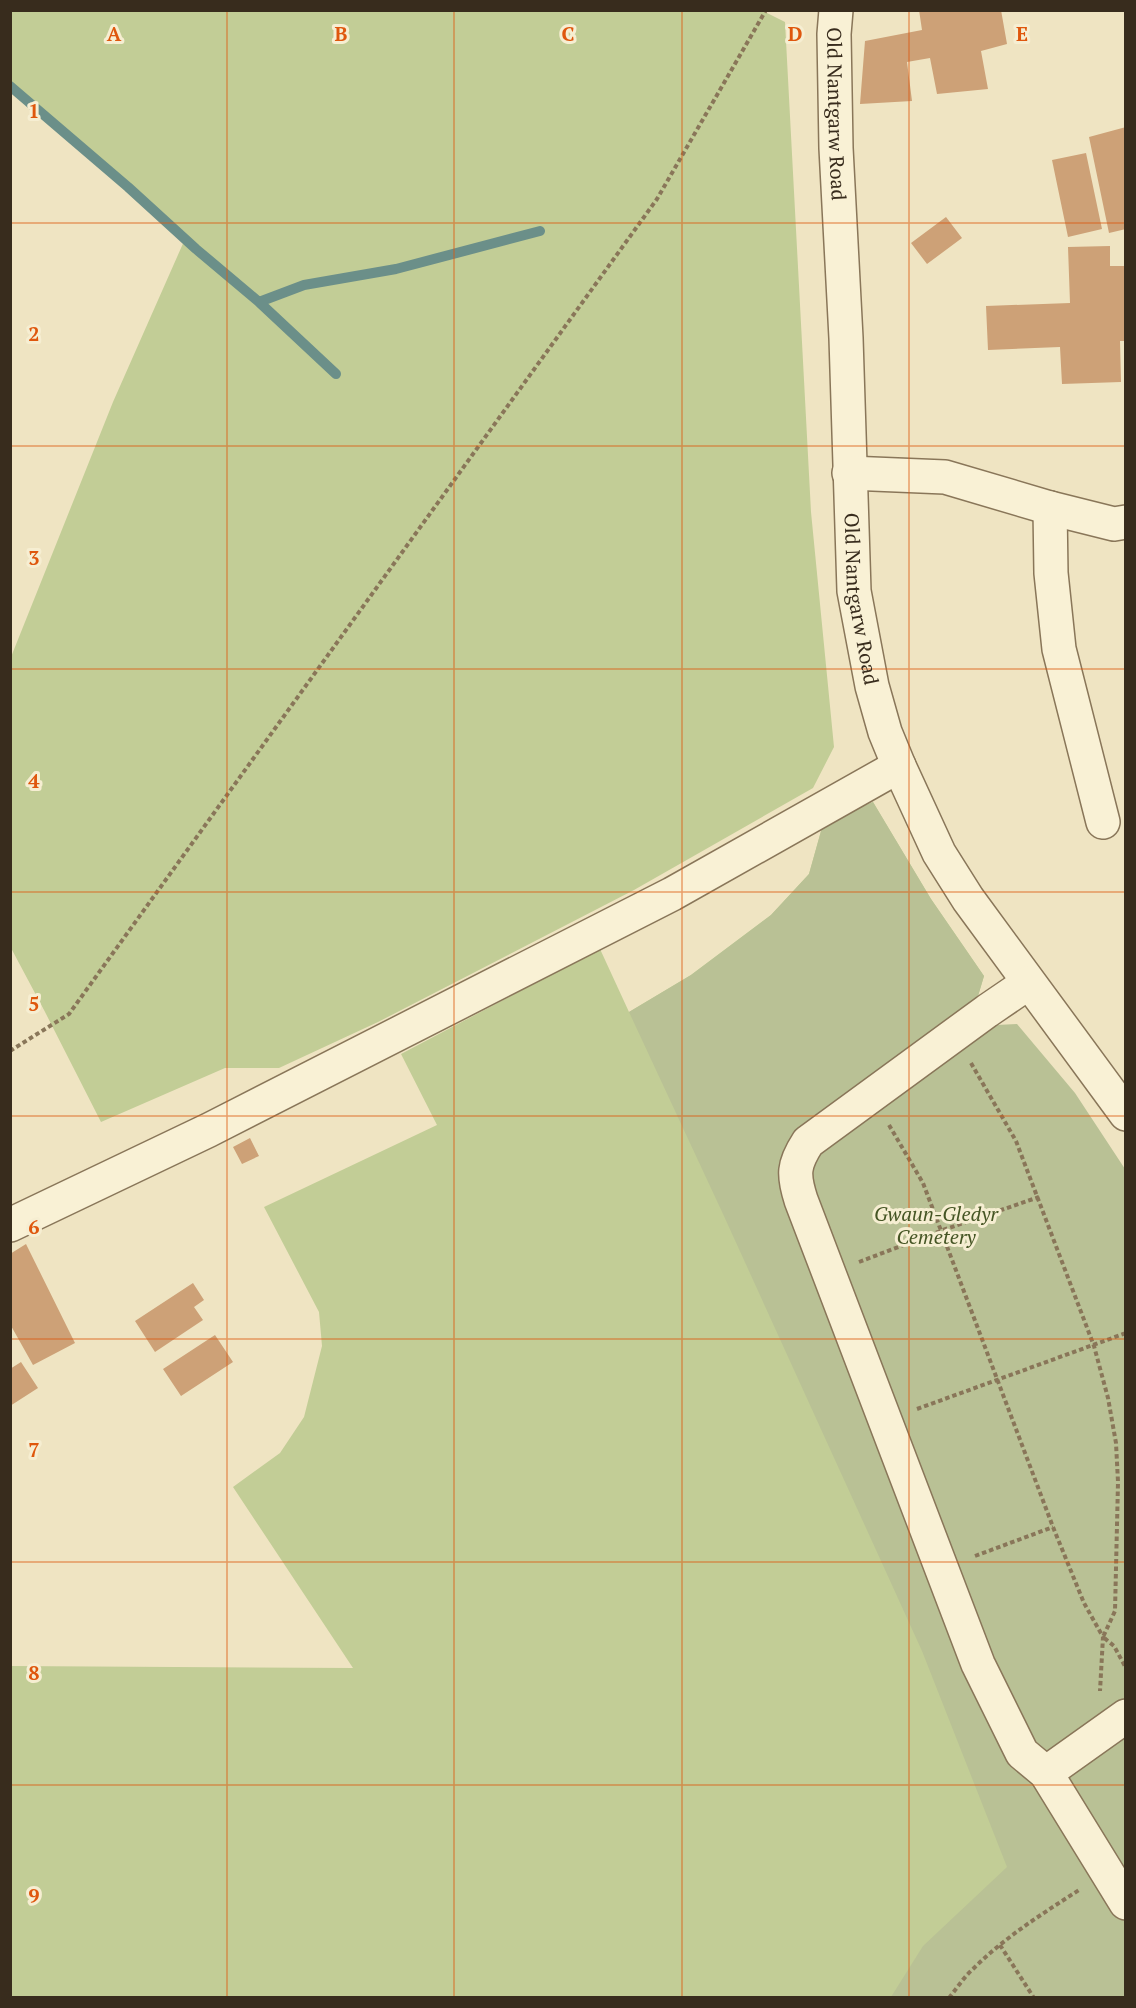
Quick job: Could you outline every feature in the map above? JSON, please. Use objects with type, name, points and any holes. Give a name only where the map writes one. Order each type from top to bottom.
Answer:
[{"type":"street","name":"Old Nantgarw Road","points":[[836,10],[834,34],[836,148],[846,338],[854,591],[872,686],[882,723],[898,766],[939,853],[968,899],[1125,1114]]},
{"type":"street","points":[[849,473],[945,477],[1050,508],[1114,524],[1125,522]]},
{"type":"street","points":[[1050,508],[1051,573],[1059,650],[1103,822]]},
{"type":"street","points":[[10,1225],[209,1130],[672,894],[898,766]]},
{"type":"street","points":[[1028,983],[808,1142],[799,1156],[795,1181],[978,1664],[1022,1753],[1046,1773],[1125,1903]]},
{"type":"street","points":[[1046,1773],[1125,1716]]},
{"type":"path","points":[[10,1051],[69,1014],[76,1005],[657,199],[766,10]]},
{"type":"path","points":[[953,1035],[997,1105],[1039,1197],[1094,1346],[1108,1398],[1116,1443],[1118,1482],[1115,1611],[1103,1637],[1100,1693]]},
{"type":"path","points":[[870,1097],[919,1174],[943,1230],[997,1382],[1084,1603],[1103,1637],[1114,1646],[1125,1668]]},
{"type":"path","points":[[829,1274],[943,1230],[1039,1197]]},
{"type":"path","points":[[885,1421],[997,1382],[1125,1333]]},
{"type":"path","points":[[942,1568],[1053,1527]]},
{"type":"path","points":[[949,1998],[972,1970],[1000,1945],[1024,1926],[1080,1889]]},
{"type":"path","points":[[1000,1945],[1035,1998]]},
{"type":"green space","points":[[11,11],[763,11],[785,22],[811,512],[834,747],[813,788],[634,890],[378,1022],[279,1068],[225,1068],[101,1122],[11,948],[11,657],[113,402],[185,239],[11,86]]},
{"type":"green space","points":[[873,802],[931,899],[984,976],[978,996],[981,1001],[1046,1815],[941,1997],[11,1998],[11,1666],[353,1668],[233,1487],[280,1453],[304,1417],[322,1346],[319,1312],[264,1207],[437,1125],[401,1054],[600,949],[629,1012],[691,975],[771,915],[809,874],[823,824]]},
{"type":"green space","name":"Gwaun-Gledyr Cemetery","points":[[873,802],[931,899],[984,976],[978,996],[996,1025],[1017,1024],[1075,1093],[1125,1169],[1125,1997],[891,1997],[923,1946],[1007,1867],[922,1651],[629,1012],[691,975],[771,915],[809,874],[823,824]]},
{"type":"building","points":[[919,10],[1001,10],[1007,44],[981,51],[988,89],[937,94],[930,58],[907,62],[912,101],[860,104],[865,41],[922,30]]},
{"type":"building","points":[[1126,127],[1126,229],[1109,233],[1089,137]]},
{"type":"building","points":[[1086,153],[1102,229],[1068,237],[1052,160]]},
{"type":"building","points":[[946,217],[962,238],[927,264],[911,243]]},
{"type":"building","points":[[1110,246],[1110,266],[1126,266],[1126,341],[1120,341],[1121,382],[1062,384],[1060,347],[988,350],[986,306],[1070,303],[1068,247]]},
{"type":"building","points":[[250,1138],[259,1156],[242,1164],[233,1147]]},
{"type":"building","points":[[26,1244],[75,1343],[33,1365],[10,1324],[10,1254]]},
{"type":"building","points":[[193,1283],[204,1300],[194,1307],[203,1320],[155,1352],[135,1321]]},
{"type":"building","points":[[215,1335],[233,1362],[181,1396],[163,1369]]},
{"type":"building","points":[[21,1362],[38,1388],[10,1406],[10,1369]]},
{"type":"waterway","points":[[10,86],[259,302],[336,374]]},
{"type":"waterway","points":[[259,302],[304,285],[396,269],[540,231]]}]
